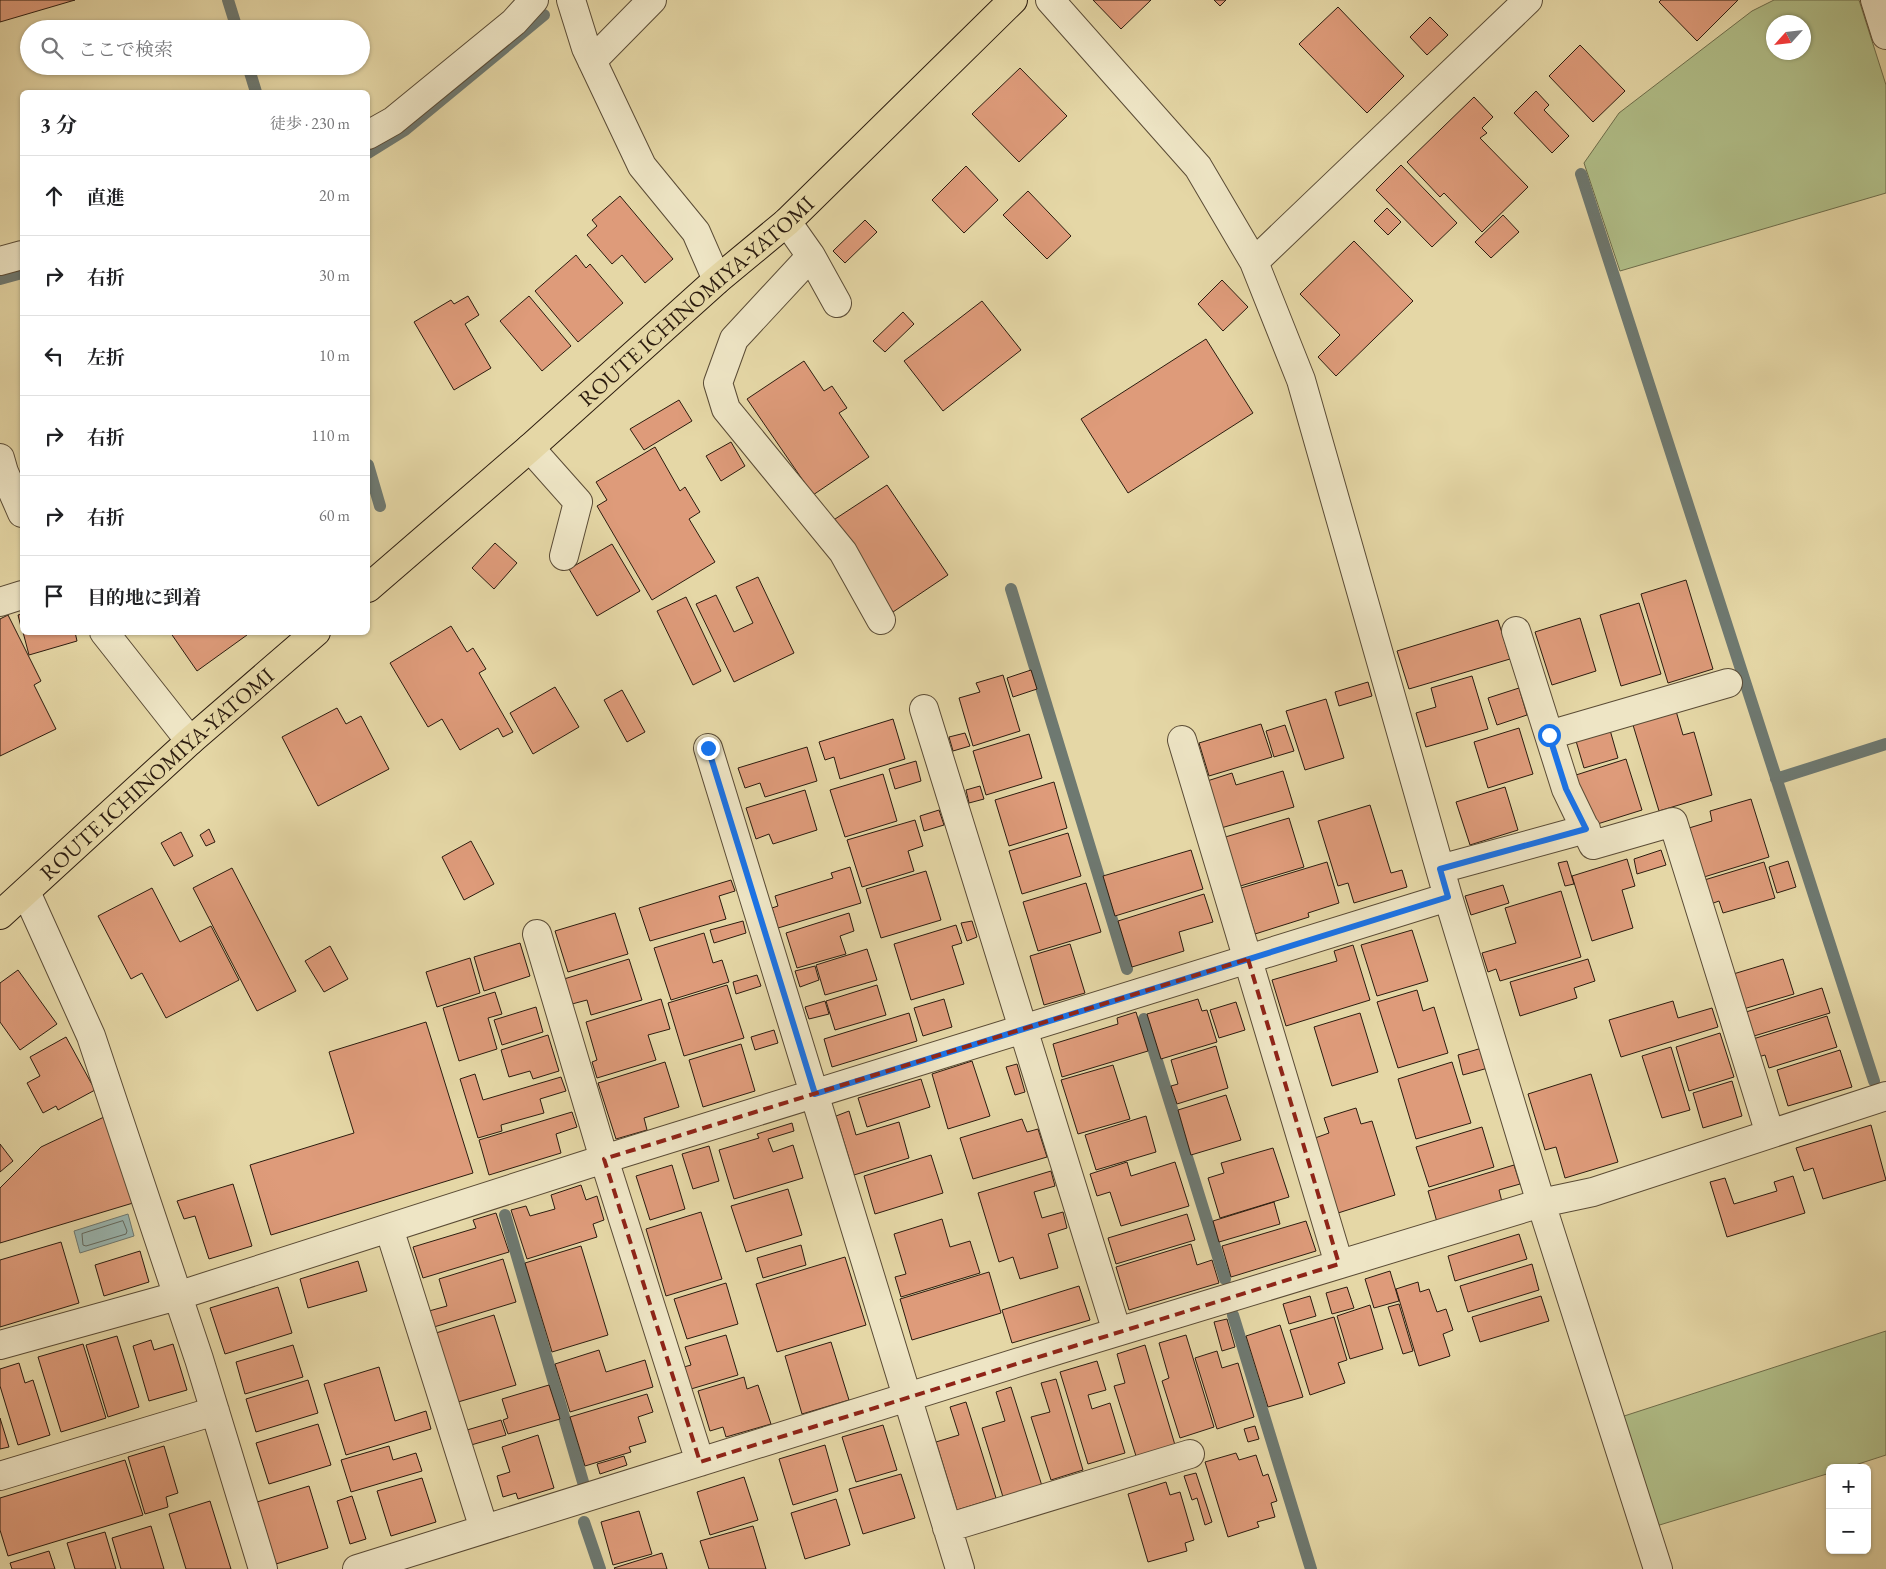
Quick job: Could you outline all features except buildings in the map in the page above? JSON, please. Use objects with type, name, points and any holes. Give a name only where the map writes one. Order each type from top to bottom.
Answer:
[{"type":"main road","name":"ROUTE ICHINOMIYA-YATOMI","points":[[370,586],[530,448],[717,280],[787,222],[1013,0]]},
{"type":"main road","name":"ROUTE ICHINOMIYA-YATOMI","points":[[0,915],[190,740],[312,635]]},
{"type":"street","points":[[370,135],[393,121],[514,22],[534,0]]},
{"type":"street","points":[[571,0],[592,61],[642,166],[696,232],[717,280]]},
{"type":"street","points":[[592,61],[652,0]]},
{"type":"street","points":[[1050,0],[1198,167],[1254,262],[1301,380],[1448,897],[1541,1204],[1658,1569]]},
{"type":"street","points":[[1254,262],[1528,0]]},
{"type":"street","points":[[1875,0],[1886,36]]},
{"type":"street","points":[[787,222],[811,256],[837,303]]},
{"type":"street","points":[[0,262],[20,256]]},
{"type":"street","points":[[811,256],[734,339],[718,383],[726,410],[843,552],[881,620]]},
{"type":"street","points":[[530,448],[578,502],[564,556]]},
{"type":"street","points":[[0,458],[20,508]]},
{"type":"street","points":[[0,602],[20,596]]},
{"type":"street","points":[[1516,631],[1566,789],[1593,845],[1673,822],[1770,1134]]},
{"type":"street","points":[[106,635],[190,740]]},
{"type":"street","points":[[1549,735],[1728,683]]},
{"type":"street","points":[[924,709],[1116,1332]]},
{"type":"street","points":[[1182,740],[1339,1264]]},
{"type":"street","points":[[708,748],[960,1569]]},
{"type":"street","points":[[1440,869],[1586,829]]},
{"type":"street","points":[[26,892],[91,1036],[215,1411],[263,1569]]},
{"type":"street","points":[[0,1345],[177,1296],[604,1159],[1448,897]]},
{"type":"street","points":[[537,934],[604,1159],[700,1462]]},
{"type":"street","points":[[357,1569],[1116,1332],[1541,1204],[1593,1192],[1886,1096]]},
{"type":"street","points":[[389,1228],[484,1529]]},
{"type":"street","points":[[0,1476],[215,1411]]},
{"type":"street","points":[[947,1528],[1190,1454]]},
{"type":"highlighted area","points":[[1248,959],[1339,1264],[700,1462],[604,1159]]},
{"type":"green space","points":[[1774,0],[1859,0],[1886,85],[1886,193],[1620,271],[1584,163],[1619,113],[1752,11]]},
{"type":"green space","points":[[1886,1331],[1886,1455],[1858,1464],[1826,1464],[1826,1474],[1653,1527],[1618,1418]]},
{"type":"water","points":[[128,1214],[134,1236],[80,1253],[74,1231]]},
{"type":"waterway","points":[[228,0],[234,20]]},
{"type":"waterway","points":[[370,152],[405,130],[544,15]]},
{"type":"waterway","points":[[251,75],[255,90]]},
{"type":"waterway","points":[[1581,174],[1874,1081]]},
{"type":"waterway","points":[[0,279],[20,274]]},
{"type":"waterway","points":[[370,472],[380,506]]},
{"type":"waterway","points":[[1011,589],[1127,969]]},
{"type":"waterway","points":[[1776,779],[1886,744]]},
{"type":"waterway","points":[[1144,1019],[1225,1279]]},
{"type":"waterway","points":[[505,1215],[583,1482]]},
{"type":"waterway","points":[[1233,1315],[1311,1569]]},
{"type":"waterway","points":[[584,1522],[600,1569]]},
{"type":"route","points":[[708,748],[815,1094],[1448,897],[1440,869],[1586,829],[1566,789],[1549,735]]}]
